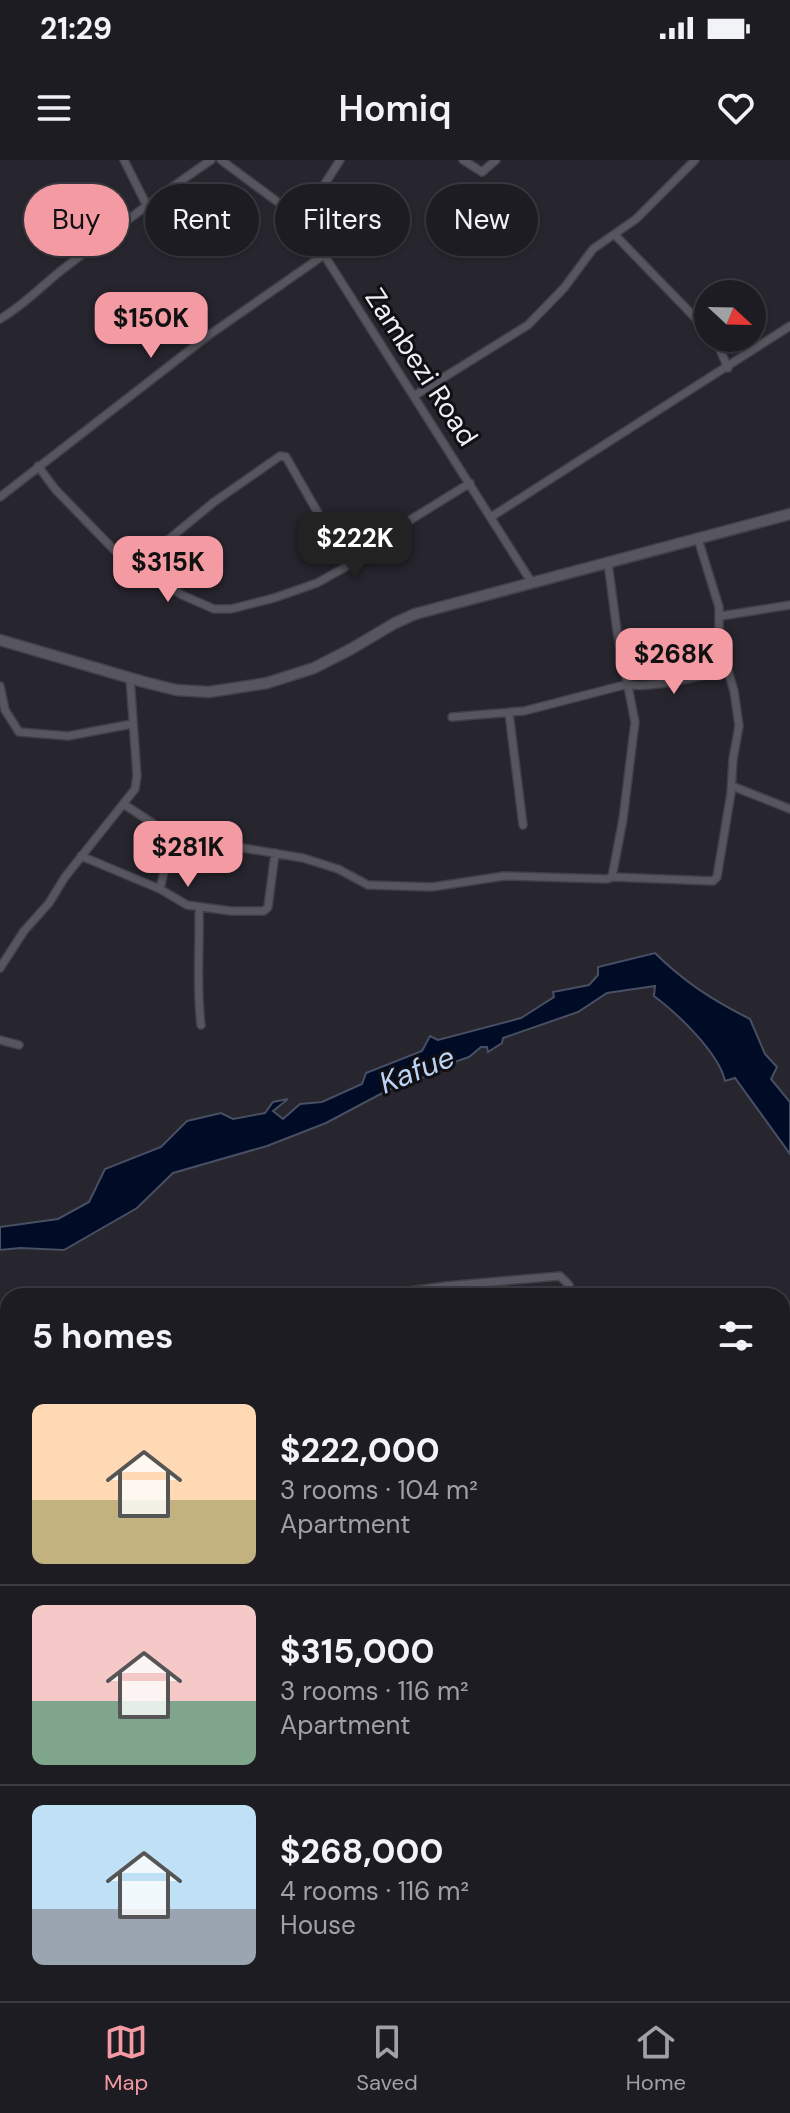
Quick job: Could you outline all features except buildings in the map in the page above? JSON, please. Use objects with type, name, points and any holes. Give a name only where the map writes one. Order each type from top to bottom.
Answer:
[{"type":"street","points":[[124,160],[145,202]]},
{"type":"street","points":[[176,184],[211,160]]},
{"type":"street","name":"Zambezi Road","points":[[221,160],[275,200]]},
{"type":"street","points":[[325,184],[340,160]]},
{"type":"street","points":[[463,160],[482,172],[496,160]]},
{"type":"street","points":[[414,396],[519,332],[564,288],[593,249],[656,201],[695,160]]},
{"type":"street","points":[[0,319],[145,205]]},
{"type":"street","points":[[615,235],[694,317]]},
{"type":"street","points":[[0,497],[209,335],[323,256]]},
{"type":"street","name":"Zambezi Road","points":[[325,256],[532,583]]},
{"type":"street","points":[[491,517],[790,326]]},
{"type":"street","points":[[721,352],[728,368]]},
{"type":"street","points":[[135,567],[214,502],[280,456],[286,457],[334,541],[352,564]]},
{"type":"street","points":[[38,466],[55,489],[107,544],[135,567],[182,595],[214,609],[231,609],[287,595],[317,583],[383,545],[407,522],[470,483]]},
{"type":"street","points":[[0,640],[130,678],[191,692],[225,691],[267,683],[326,663],[404,618],[790,514]]},
{"type":"street","points":[[125,805],[172,836],[311,860],[368,885],[432,887],[504,876],[716,879],[732,786],[739,716],[718,632],[721,616],[698,539]]},
{"type":"street","points":[[608,563],[635,730],[612,877]]},
{"type":"street","points":[[721,616],[790,605]]},
{"type":"street","points":[[452,717],[509,713],[628,684],[643,686],[695,678],[727,669]]},
{"type":"street","points":[[0,968],[81,856],[125,805],[137,783],[130,678]]},
{"type":"street","points":[[0,686],[2,711],[16,730],[23,733],[68,736],[132,724]]},
{"type":"street","points":[[509,713],[523,825]]},
{"type":"street","points":[[732,786],[790,809]]},
{"type":"street","points":[[160,889],[172,836]]},
{"type":"street","points":[[81,856],[199,908],[267,910],[275,853]]},
{"type":"street","points":[[199,908],[197,993],[201,1025]]},
{"type":"street","points":[[0,1040],[19,1045]]},
{"type":"street","points":[[431,1288],[560,1276],[569,1288]]},
{"type":"water","name":"Kafue","points":[[655,953],[700,990],[750,1019],[765,1054],[777,1067],[771,1079],[790,1102],[790,1154],[735,1078],[725,1081],[706,1046],[654,996],[655,986],[607,993],[578,1012],[503,1038],[502,1043],[488,1052],[487,1047],[481,1047],[469,1057],[431,1070],[427,1076],[390,1089],[326,1123],[267,1146],[173,1173],[137,1208],[64,1250],[0,1250],[0,1227],[58,1219],[89,1202],[105,1169],[161,1147],[187,1121],[221,1113],[233,1119],[265,1113],[273,1102],[288,1099],[273,1111],[283,1119],[300,1104],[322,1102],[362,1084],[366,1073],[422,1051],[430,1036],[438,1040],[521,1018],[554,997],[553,992],[589,985],[598,975],[598,967]]}]
